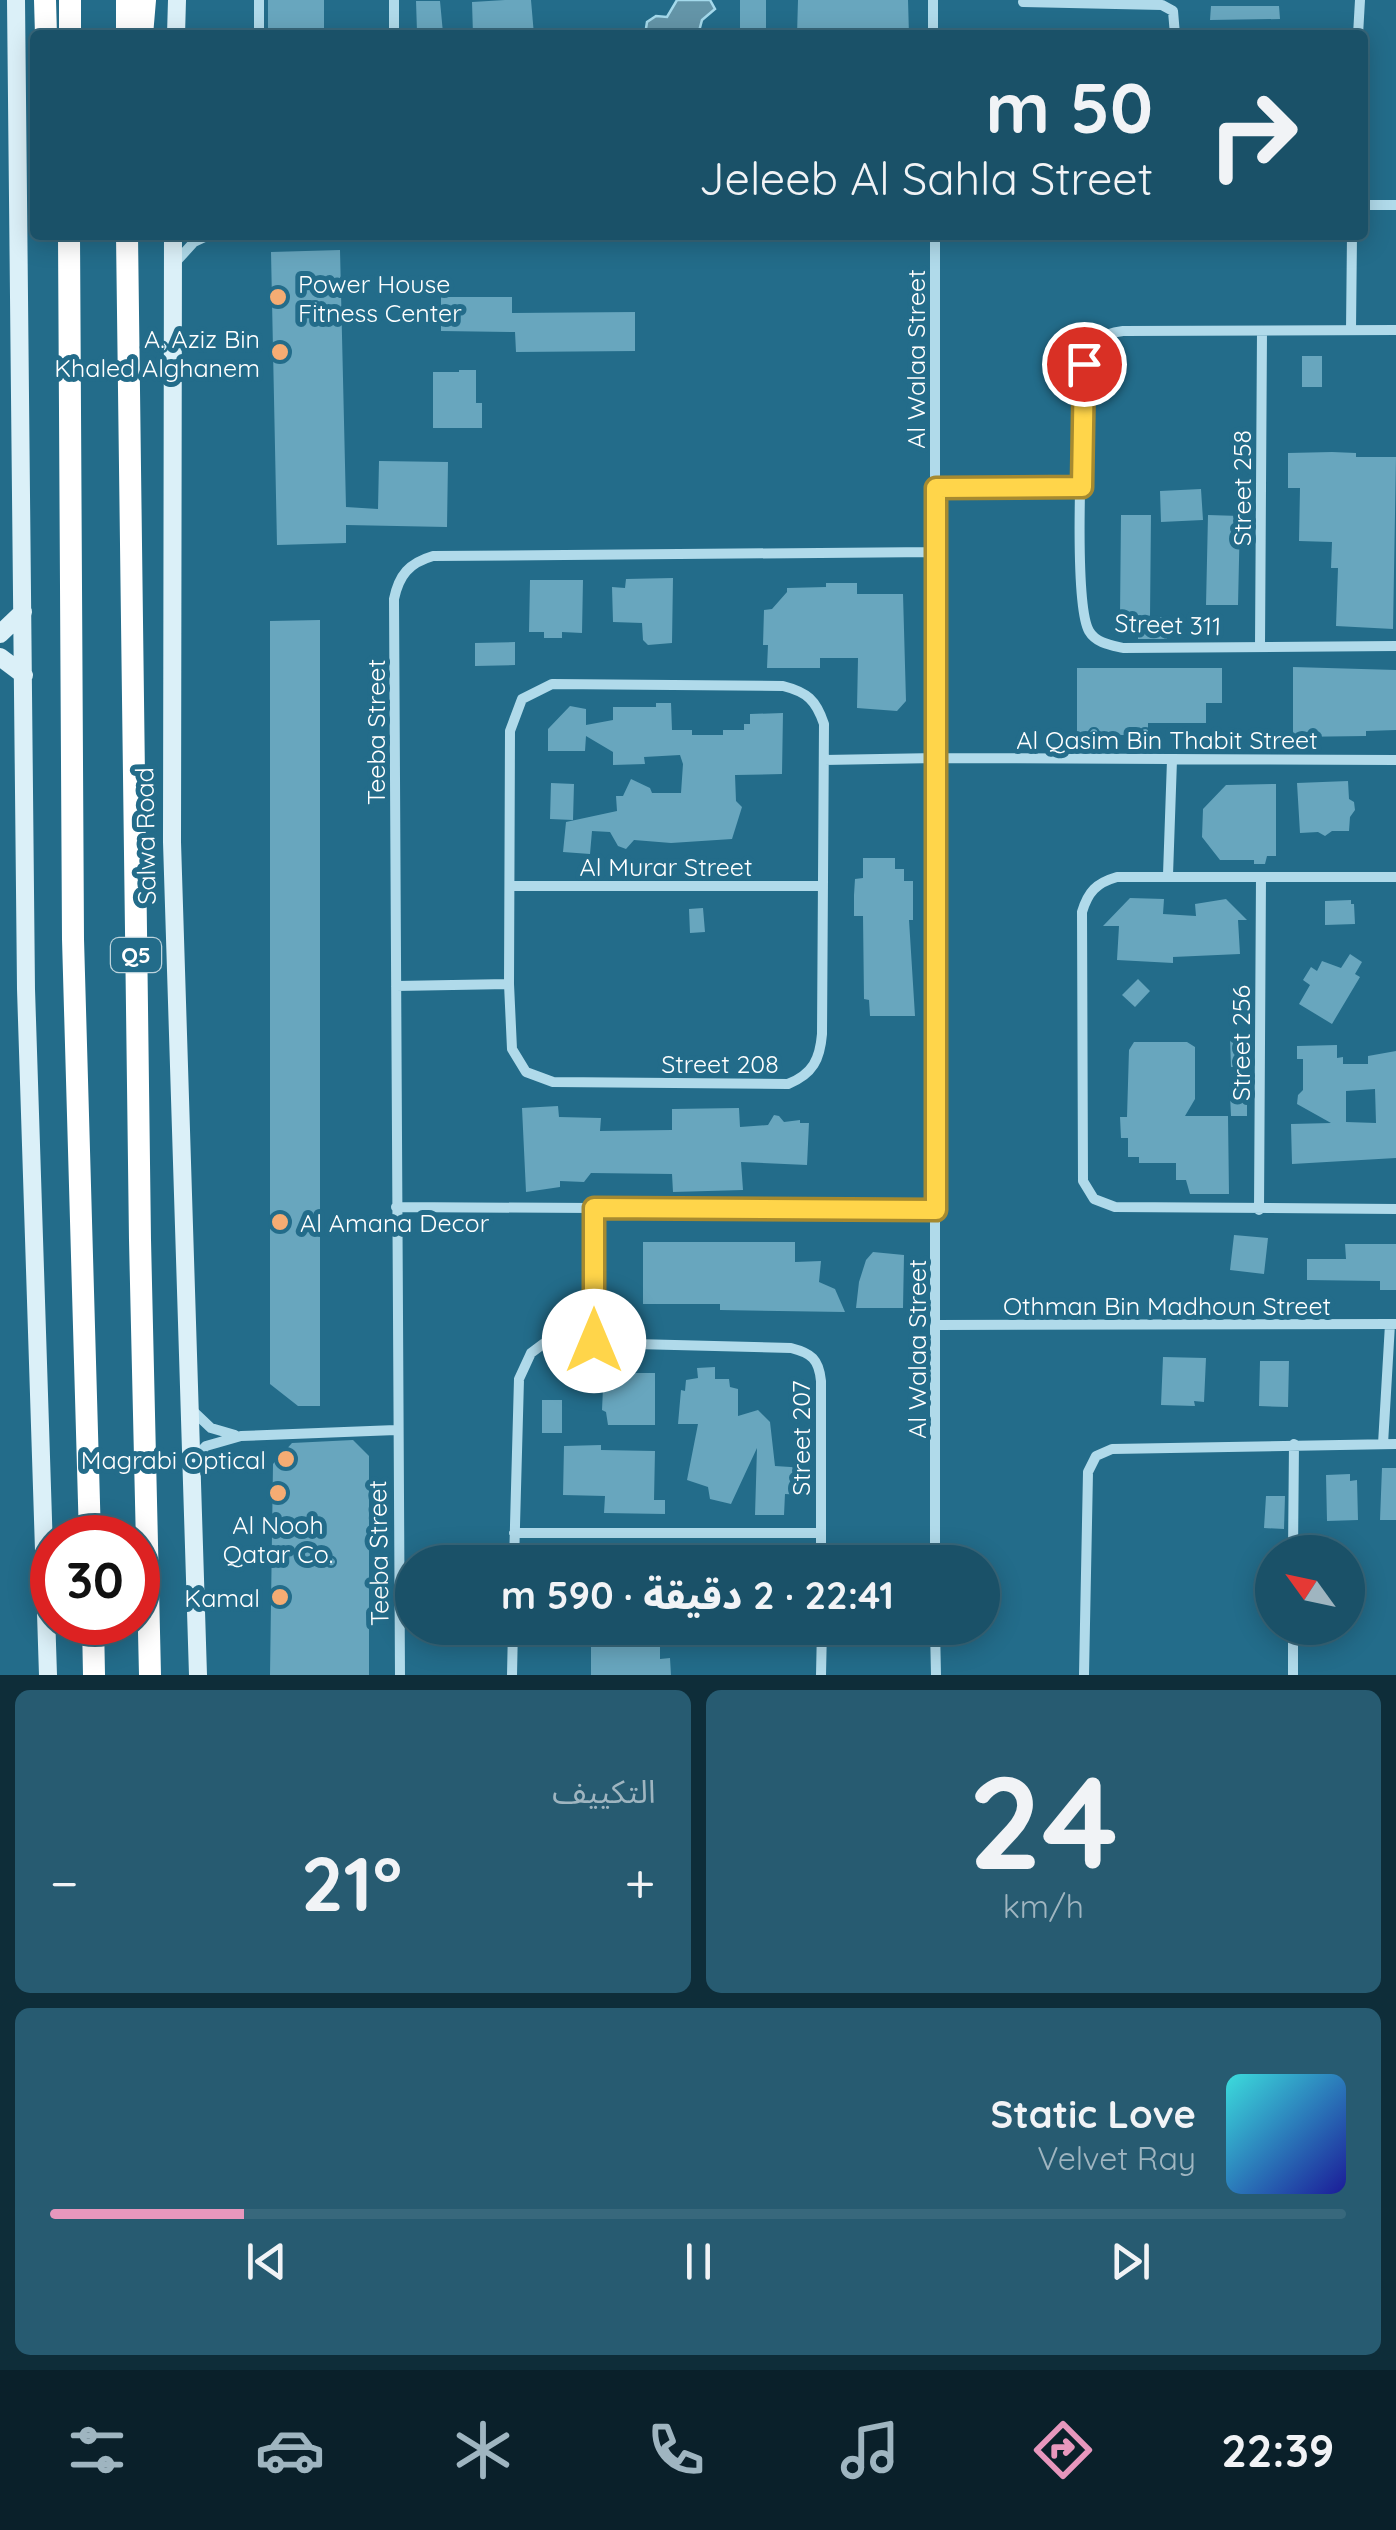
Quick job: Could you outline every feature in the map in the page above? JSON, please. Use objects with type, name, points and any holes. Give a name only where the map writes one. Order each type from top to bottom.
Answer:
[{"type":"highway","points":[[45,0],[46,30]]},
{"type":"highway","points":[[70,0],[70,30]]},
{"type":"highway","points":[[127,0],[127,30]]},
{"type":"highway","points":[[142,30],[145,0]]},
{"type":"highway","name":"Q5","points":[[66,240],[73,939],[89,1515]]},
{"type":"highway","name":"Salwa Road","points":[[128,240],[140,1240],[150,1675]]},
{"type":"highway","points":[[93,1645],[94,1675]]},
{"type":"main road","points":[[16,0],[26,989],[48,1675]]},
{"type":"main road","points":[[176,30],[177,0]]},
{"type":"main road","name":"Salwa Road","points":[[173,240],[172,842],[198,1675]]},
{"type":"main road","points":[[0,634],[23,612]]},
{"type":"main road","points":[[0,657],[24,675]]},
{"type":"street","points":[[259,30],[260,0]]},
{"type":"street","points":[[394,0],[394,30]]},
{"type":"street","points":[[933,0],[933,30]]},
{"type":"street","points":[[1358,30],[1360,0]]},
{"type":"street","points":[[1023,2],[1162,5],[1173,11],[1175,30]]},
{"type":"street","points":[[1368,205],[1396,204]]},
{"type":"street","points":[[172,266],[198,240]]},
{"type":"street","name":"Al Walaa Street","points":[[935,240],[936,1545]]},
{"type":"street","points":[[1351,330],[1352,240]]},
{"type":"street","name":"Street 311","points":[[1396,330],[1106,333],[1088,350],[1084,364],[1082,487],[1082,610],[1092,636],[1107,645],[1396,646]]},
{"type":"street","name":"Street 258","points":[[1260,645],[1262,331]]},
{"type":"street","points":[[936,488],[1082,487]]},
{"type":"street","name":"Teeba Street","points":[[400,1675],[394,599],[406,570],[417,560],[432,556],[935,552]]},
{"type":"street","name":"Street 208","points":[[552,684],[783,686],[810,696],[818,707],[824,724],[820,1053],[813,1069],[802,1078],[788,1084],[553,1082],[526,1072],[512,1049],[512,886],[510,730],[522,699],[534,690],[552,684]]},
{"type":"street","points":[[824,760],[937,758]]},
{"type":"street","name":"Al Qasim Bin Thabit Street","points":[[937,758],[1396,760]]},
{"type":"street","points":[[1168,875],[1172,760]]},
{"type":"street","points":[[1396,877],[1116,877],[1092,888],[1082,912],[1084,1181],[1094,1199],[1114,1207],[1396,1209]]},
{"type":"street","name":"Street 256","points":[[1259,1210],[1261,877]]},
{"type":"street","name":"Al Murar Street","points":[[512,886],[821,886]]},
{"type":"street","points":[[396,986],[509,984]]},
{"type":"street","points":[[396,1207],[936,1210]]},
{"type":"street","points":[[594,1208],[594,1341]]},
{"type":"street","points":[[1084,1675],[1088,1472],[1096,1456],[1112,1449],[1390,1444],[1393,1324]]},
{"type":"street","name":"Othman Bin Madhoun Street","points":[[937,1325],[1393,1324]]},
{"type":"street","name":"Street 207","points":[[514,1545],[519,1379],[523,1365],[542,1344],[594,1341],[790,1348],[806,1352],[816,1360],[821,1381],[821,1545]]},
{"type":"street","points":[[191,1410],[211,1428],[241,1436]]},
{"type":"street","points":[[191,1462],[206,1446],[241,1436],[396,1430]]},
{"type":"street","points":[[1294,1444],[1294,1535]]},
{"type":"street","points":[[514,1533],[821,1533]]},
{"type":"street","points":[[512,1675],[513,1645]]},
{"type":"street","points":[[821,1675],[822,1645]]},
{"type":"street","points":[[935,1645],[936,1675]]},
{"type":"street","points":[[1293,1645],[1293,1675]]},
{"type":"water","points":[[677,0],[710,0],[715,9],[702,20],[699,30],[646,30],[647,22],[656,16],[667,17]]},
{"type":"building","points":[[268,0],[324,0],[324,30],[268,30]]},
{"type":"building","points":[[531,0],[534,30],[473,30],[472,2]]},
{"type":"building","points":[[740,0],[766,0],[766,30],[740,30]]},
{"type":"building","points":[[798,0],[908,0],[909,30],[797,30]]},
{"type":"building","points":[[416,1],[440,1],[443,30],[417,30]]},
{"type":"building","points":[[1211,6],[1279,6],[1280,19],[1210,20]]},
{"type":"building","points":[[340,250],[346,507],[378,509],[379,461],[448,462],[447,527],[346,525],[346,543],[277,545],[271,252]]},
{"type":"building","points":[[441,297],[512,297],[512,313],[635,312],[635,351],[516,352],[515,332],[441,331]]},
{"type":"building","points":[[1302,356],[1322,356],[1322,387],[1302,387]]},
{"type":"building","points":[[476,370],[476,403],[482,403],[482,428],[433,428],[433,372]]},
{"type":"building","points":[[1288,453],[1356,453],[1356,457],[1396,457],[1393,629],[1336,626],[1338,568],[1331,568],[1332,542],[1299,541],[1300,488],[1288,488]]},
{"type":"building","points":[[1201,489],[1203,520],[1161,522],[1160,491]]},
{"type":"building","points":[[1121,515],[1151,515],[1150,617],[1120,616]]},
{"type":"building","points":[[1208,515],[1240,516],[1238,605],[1206,605]]},
{"type":"building","points":[[673,578],[672,643],[648,645],[643,640],[642,623],[613,622],[612,587],[625,588],[626,579]]},
{"type":"building","points":[[530,580],[583,580],[582,633],[562,632],[562,638],[544,638],[544,632],[529,632]]},
{"type":"building","points":[[826,583],[857,583],[857,594],[903,594],[906,701],[897,711],[857,708],[858,658],[820,658],[820,668],[767,668],[764,610],[772,609],[787,588],[826,587]]},
{"type":"building","points":[[1138,617],[1167,617],[1167,639],[1138,639]]},
{"type":"building","points":[[320,620],[320,1406],[298,1406],[270,1384],[270,621]]},
{"type":"building","points":[[515,642],[515,665],[475,666],[475,643]]},
{"type":"building","points":[[1293,667],[1396,670],[1396,730],[1366,731],[1366,736],[1293,737]]},
{"type":"building","points":[[1077,668],[1222,668],[1222,703],[1206,703],[1206,723],[1148,723],[1148,735],[1077,735]]},
{"type":"building","points":[[656,703],[671,703],[672,730],[692,730],[692,735],[744,730],[744,724],[750,724],[750,714],[783,713],[782,774],[735,775],[736,801],[742,807],[732,839],[671,843],[634,840],[626,849],[618,846],[610,832],[592,831],[590,854],[563,852],[566,822],[617,811],[616,796],[623,796],[631,779],[650,788],[652,793],[681,793],[683,764],[680,755],[644,757],[645,764],[613,765],[613,752],[586,736],[585,751],[548,751],[548,729],[570,706],[586,709],[586,725],[613,720],[613,707],[656,707]]},
{"type":"building","points":[[1348,781],[1349,799],[1355,810],[1349,831],[1332,831],[1325,836],[1318,832],[1300,833],[1297,783]]},
{"type":"building","points":[[551,783],[574,784],[573,820],[550,819]]},
{"type":"building","points":[[1276,784],[1276,856],[1267,856],[1265,864],[1254,864],[1254,860],[1220,860],[1202,837],[1203,809],[1226,785]]},
{"type":"building","points":[[863,858],[895,858],[895,869],[904,869],[904,881],[913,881],[913,920],[909,920],[915,1016],[870,1016],[869,1000],[864,999],[863,916],[854,916],[855,879],[863,878]]},
{"type":"building","points":[[1130,898],[1164,899],[1163,914],[1196,916],[1195,904],[1226,899],[1247,920],[1238,920],[1240,954],[1173,957],[1173,963],[1117,960],[1119,926],[1103,926]]},
{"type":"building","points":[[1351,900],[1355,924],[1325,925],[1325,901]]},
{"type":"building","points":[[703,908],[705,932],[690,933],[689,909]]},
{"type":"building","points":[[1350,954],[1362,962],[1355,974],[1360,977],[1332,1024],[1299,1004],[1310,985],[1303,980],[1311,967],[1317,971],[1322,961],[1341,968]]},
{"type":"building","points":[[1138,979],[1150,991],[1135,1007],[1122,995]]},
{"type":"building","points":[[1244,1035],[1245,1066],[1231,1067],[1230,1036]]},
{"type":"building","points":[[1134,1042],[1187,1042],[1195,1047],[1195,1099],[1185,1116],[1228,1116],[1229,1194],[1190,1194],[1186,1180],[1176,1180],[1176,1163],[1139,1163],[1139,1157],[1128,1157],[1128,1138],[1121,1138],[1120,1117],[1127,1117],[1129,1050]]},
{"type":"building","points":[[1337,1045],[1337,1058],[1343,1057],[1343,1064],[1368,1064],[1368,1056],[1396,1051],[1396,1158],[1292,1164],[1291,1124],[1331,1123],[1297,1104],[1303,1090],[1303,1059],[1297,1059],[1297,1046]],"holes":[[[1375,1089],[1376,1123],[1346,1122],[1346,1091]]]},
{"type":"building","points":[[1230,1095],[1247,1095],[1247,1116],[1231,1116]]},
{"type":"building","points":[[558,1106],[559,1117],[601,1118],[600,1131],[672,1130],[672,1109],[739,1108],[740,1127],[768,1125],[774,1115],[784,1122],[800,1120],[809,1123],[807,1165],[741,1162],[743,1190],[673,1192],[672,1174],[591,1173],[584,1182],[560,1181],[560,1187],[526,1192],[522,1108]]},
{"type":"building","points":[[1234,1235],[1268,1238],[1264,1274],[1230,1270]]},
{"type":"building","points":[[643,1242],[795,1242],[795,1262],[821,1261],[819,1282],[835,1289],[845,1312],[720,1310],[720,1304],[643,1304]]},
{"type":"building","points":[[1345,1244],[1396,1244],[1396,1290],[1380,1290],[1380,1281],[1307,1280],[1307,1259],[1346,1259]]},
{"type":"building","points":[[873,1252],[904,1255],[903,1308],[856,1308],[859,1282]]},
{"type":"building","points":[[1163,1357],[1206,1358],[1204,1402],[1194,1401],[1195,1406],[1161,1405]]},
{"type":"building","points":[[1260,1361],[1289,1361],[1288,1407],[1259,1406]]},
{"type":"building","points":[[715,1367],[715,1379],[729,1379],[730,1387],[738,1389],[738,1416],[758,1410],[770,1422],[775,1466],[806,1468],[805,1495],[785,1494],[784,1515],[755,1515],[757,1448],[731,1504],[710,1499],[708,1487],[687,1480],[698,1424],[678,1424],[681,1390],[685,1391],[686,1380],[698,1378],[697,1368]]},
{"type":"building","points":[[608,1373],[655,1373],[655,1425],[608,1425],[602,1410]]},
{"type":"building","points":[[542,1400],[562,1400],[562,1433],[542,1433]]},
{"type":"building","points":[[353,1440],[369,1456],[369,1675],[270,1675],[273,1464],[292,1443]]},
{"type":"building","points":[[601,1445],[601,1450],[655,1451],[654,1500],[665,1500],[665,1514],[604,1513],[605,1496],[563,1495],[564,1446]]},
{"type":"building","points":[[1382,1468],[1396,1468],[1396,1520],[1380,1520]]},
{"type":"building","points":[[1350,1474],[1350,1481],[1357,1480],[1358,1520],[1327,1521],[1326,1475]]},
{"type":"building","points":[[1266,1496],[1285,1496],[1284,1529],[1264,1528]]},
{"type":"building","points":[[591,1645],[660,1645],[660,1659],[670,1658],[671,1675],[591,1675]]},
{"type":"place","name":"Power House Fitness Center","points":[[278,297]]},
{"type":"place","name":"A. Aziz Bin Khaled Alghanem","points":[[280,352]]},
{"type":"place","name":"Al Amana Decor","points":[[280,1222]]},
{"type":"place","name":"Magrabi Optical","points":[[286,1459]]},
{"type":"place","name":"Al Nooh Qatar Co.","points":[[278,1493]]},
{"type":"place","name":"Kamal","points":[[280,1597]]},
{"type":"route","points":[[594,1341],[594,1208],[936,1210],[936,488],[1082,487],[1084,364]]}]
